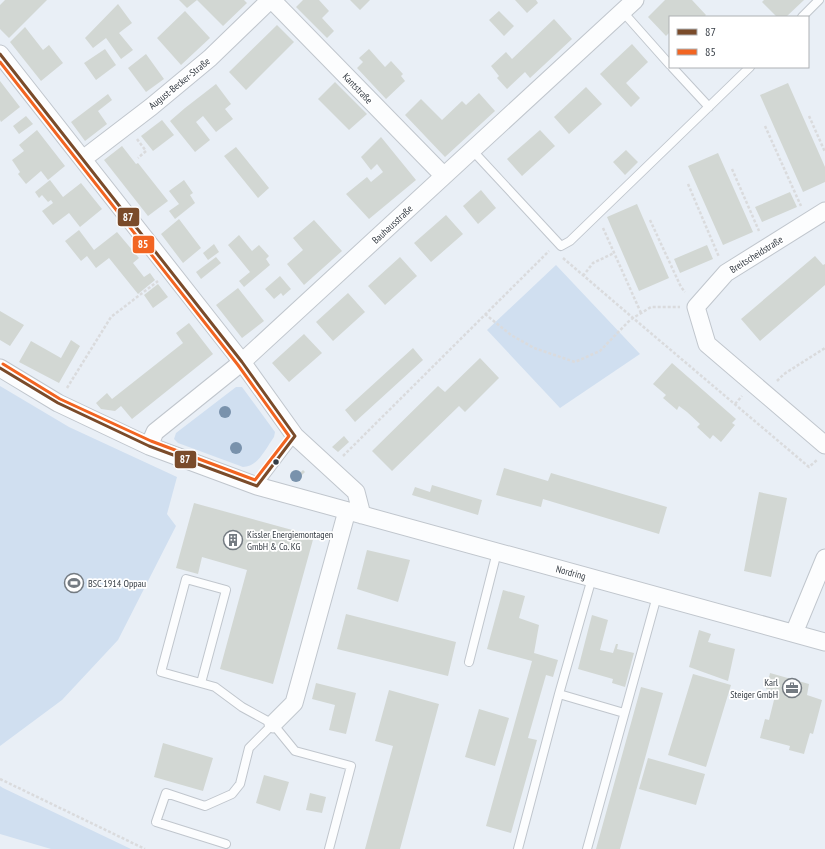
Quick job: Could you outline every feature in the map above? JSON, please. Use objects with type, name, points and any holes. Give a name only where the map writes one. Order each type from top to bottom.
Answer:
[{"type":"street","name":"August-Becker-Straße","points":[[83,160],[210,58],[271,0]]},
{"type":"street","name":"Kantstraße","points":[[271,0],[444,176]]},
{"type":"street","name":"Bauhausstraße","points":[[149,446],[155,432],[242,362],[635,0]]},
{"type":"street","points":[[0,54],[242,362],[295,436],[356,492],[355,513],[294,703],[273,724]]},
{"type":"street","name":"Breitscheidstraße","points":[[696,307],[726,273],[825,210]]},
{"type":"street","points":[[696,307],[707,344],[766,393],[822,451]]},
{"type":"street","name":"Nordring","points":[[0,368],[58,402],[149,446],[257,486],[825,642]]},
{"type":"street","points":[[794,633],[825,558]]},
{"type":"lane","points":[[803,16],[819,0]]},
{"type":"lane","points":[[623,12],[669,64]]},
{"type":"lane","points":[[673,68],[709,107]]},
{"type":"lane","points":[[472,150],[561,246],[570,241],[749,68]]},
{"type":"lane","points":[[257,486],[295,436]]},
{"type":"lane","points":[[469,662],[497,552]]},
{"type":"lane","points":[[518,849],[559,694],[592,578]]},
{"type":"lane","points":[[201,683],[226,590],[186,579],[161,672],[214,687],[242,707],[273,724],[295,751],[351,766],[329,849]]},
{"type":"lane","points":[[587,849],[657,596]]},
{"type":"lane","points":[[559,694],[624,714]]},
{"type":"lane","points":[[226,844],[156,822],[166,793],[205,806],[232,794],[240,784],[249,748],[273,724]]},
{"type":"path","points":[[809,116],[825,152]]},
{"type":"path","points":[[126,126],[146,151],[138,158]]},
{"type":"path","points":[[765,126],[808,221]]},
{"type":"path","points":[[732,169],[766,247]]},
{"type":"path","points":[[688,184],[726,273]]},
{"type":"path","points":[[597,215],[641,313]]},
{"type":"path","points":[[650,220],[681,286],[696,307]]},
{"type":"path","points":[[330,468],[548,251],[561,246],[562,258],[809,467],[822,451]]},
{"type":"path","points":[[583,276],[593,263],[614,253]]},
{"type":"path","points":[[58,402],[111,317],[171,271]]},
{"type":"path","points":[[485,314],[511,335],[534,348],[575,362],[600,351],[628,322],[651,307],[696,307]]},
{"type":"path","points":[[766,393],[784,374],[825,348]]},
{"type":"path","points":[[0,779],[145,849]]},
{"type":"shaded area","points":[[556,265],[640,354],[560,408],[487,330]]},
{"type":"shaded area","name":"BSC 1914 Oppau","points":[[0,386],[69,427],[177,477],[167,514],[176,526],[118,640],[62,700],[0,746]]},
{"type":"shaded area","points":[[236,387],[242,387],[275,432],[274,437],[265,451],[253,464],[243,467],[178,443],[174,439],[176,433]]},
{"type":"shaded area","points":[[0,786],[131,849],[51,849],[0,834]]},
{"type":"building","points":[[5,0],[47,0],[9,38],[0,29],[0,5]]},
{"type":"building","points":[[179,0],[197,0],[187,8]]},
{"type":"building","points":[[197,0],[244,0],[247,3],[223,26]]},
{"type":"building","points":[[303,0],[319,0],[329,11],[322,18],[334,31],[327,38],[296,7]]},
{"type":"building","points":[[350,0],[370,0],[360,10]]},
{"type":"building","points":[[515,0],[536,0],[538,3],[527,13]]},
{"type":"building","points":[[665,0],[692,0],[706,15],[669,16],[669,33],[666,36],[648,17]]},
{"type":"building","points":[[764,0],[804,0],[787,16],[776,16],[762,2]]},
{"type":"building","points":[[118,4],[132,23],[119,33],[133,50],[121,59],[106,38],[93,48],[85,38]]},
{"type":"building","points":[[185,11],[210,38],[181,65],[157,38]]},
{"type":"building","points":[[499,11],[514,26],[504,36],[489,20]]},
{"type":"building","points":[[554,19],[572,39],[530,78],[525,72],[507,89],[497,78],[499,76],[491,66],[506,52],[512,59]]},
{"type":"building","points":[[277,25],[294,42],[246,90],[229,72]]},
{"type":"building","points":[[25,27],[43,50],[49,45],[63,63],[41,81],[10,42]]},
{"type":"building","points":[[632,44],[648,62],[626,83],[640,98],[631,107],[600,74]]},
{"type":"building","points":[[105,49],[116,65],[96,80],[84,63]]},
{"type":"building","points":[[369,49],[385,67],[391,61],[403,74],[401,76],[405,81],[386,99],[357,68],[363,62],[359,58]]},
{"type":"building","points":[[146,54],[164,79],[146,92],[128,68]]},
{"type":"building","points":[[0,81],[20,107],[1,122],[0,120]]},
{"type":"building","points":[[335,82],[367,114],[349,130],[318,99]]},
{"type":"building","points":[[788,83],[825,167],[825,182],[803,192],[760,95]]},
{"type":"building","points":[[216,84],[231,104],[225,109],[233,119],[216,132],[203,116],[196,122],[210,140],[195,152],[170,121]]},
{"type":"building","points":[[586,87],[602,104],[569,134],[554,117]]},
{"type":"building","points":[[479,93],[495,111],[445,157],[405,115],[421,99],[442,120],[462,101],[466,105]]},
{"type":"building","points":[[108,94],[112,100],[98,111],[107,124],[85,141],[71,122]]},
{"type":"building","points":[[26,116],[33,124],[19,134],[13,126]]},
{"type":"building","points":[[162,120],[174,135],[153,151],[141,136]]},
{"type":"building","points":[[37,130],[65,166],[48,180],[41,171],[26,184],[18,174],[20,172],[12,160],[24,151],[19,145]]},
{"type":"building","points":[[540,130],[555,146],[522,176],[507,159]]},
{"type":"building","points":[[381,137],[416,180],[369,219],[346,194],[367,177],[371,182],[383,172],[377,164],[371,170],[361,157]]},
{"type":"building","points":[[122,146],[136,164],[138,163],[168,201],[148,216],[104,160]]},
{"type":"building","points":[[236,147],[269,188],[258,198],[224,156]]},
{"type":"building","points":[[626,150],[638,162],[625,175],[613,162]]},
{"type":"building","points":[[718,153],[753,232],[723,245],[688,166]]},
{"type":"building","points":[[50,180],[63,197],[81,183],[102,209],[80,227],[69,213],[53,225],[42,211],[53,203],[51,200],[48,202],[42,195],[39,198],[35,192]]},
{"type":"building","points":[[184,180],[193,193],[190,195],[195,203],[175,219],[169,211],[179,204],[169,191]]},
{"type":"building","points":[[481,190],[496,208],[478,224],[463,206]]},
{"type":"building","points":[[790,192],[797,207],[762,222],[755,207]]},
{"type":"building","points":[[637,204],[669,278],[639,291],[607,217]]},
{"type":"building","points":[[446,215],[463,234],[431,262],[414,243]]},
{"type":"building","points":[[179,219],[201,248],[183,263],[161,234]]},
{"type":"building","points":[[314,220],[342,251],[304,285],[287,264],[303,250],[293,238]]},
{"type":"building","points":[[79,230],[94,250],[117,232],[139,258],[133,263],[144,277],[150,273],[155,280],[138,294],[109,258],[96,268],[87,256],[81,261],[65,241]]},
{"type":"building","points":[[239,235],[252,251],[259,245],[269,256],[266,259],[270,265],[244,287],[239,281],[250,272],[228,245]]},
{"type":"building","points":[[214,244],[219,252],[208,260],[203,253]]},
{"type":"building","points":[[707,245],[713,259],[680,273],[674,259]]},
{"type":"building","points":[[815,256],[823,265],[825,264],[825,285],[760,341],[741,319]]},
{"type":"building","points":[[216,257],[221,263],[201,279],[196,272]]},
{"type":"building","points":[[400,257],[417,276],[385,305],[368,286]]},
{"type":"building","points":[[280,276],[291,289],[283,296],[281,293],[274,299],[265,289]]},
{"type":"building","points":[[158,284],[168,297],[153,308],[144,295]]},
{"type":"building","points":[[238,288],[264,321],[242,338],[216,305]]},
{"type":"building","points":[[348,293],[365,312],[333,341],[316,322]]},
{"type":"building","points":[[0,311],[24,325],[10,346],[0,340]]},
{"type":"building","points":[[189,323],[213,354],[132,419],[121,406],[115,411],[101,409],[96,403],[107,393],[112,399],[183,343],[176,333]]},
{"type":"building","points":[[304,334],[322,353],[289,382],[272,363]]},
{"type":"building","points":[[71,340],[80,346],[59,383],[19,362],[31,341],[61,358]]},
{"type":"building","points":[[413,348],[423,360],[355,422],[345,410]]},
{"type":"building","points":[[480,358],[499,378],[465,412],[459,406],[392,471],[372,451],[438,386],[445,392]]},
{"type":"building","points":[[672,363],[736,419],[732,423],[735,425],[721,442],[713,435],[710,439],[697,427],[700,424],[679,406],[677,410],[663,398],[666,395],[653,384]]},
{"type":"building","points":[[344,436],[349,442],[338,452],[332,447]]},
{"type":"building","points":[[504,468],[548,481],[551,473],[667,507],[659,534],[543,499],[541,507],[496,495]]},
{"type":"building","points":[[303,470],[305,472],[301,476],[299,474]]},
{"type":"building","points":[[432,485],[482,500],[478,515],[412,495],[415,487],[430,492]]},
{"type":"building","points":[[759,492],[787,498],[771,577],[744,571]]},
{"type":"building","points":[[194,503],[314,536],[273,684],[220,669],[247,570],[202,557],[198,574],[176,568]]},
{"type":"building","points":[[367,550],[410,560],[398,602],[357,589]]},
{"type":"building","points":[[503,590],[525,596],[519,618],[539,625],[534,653],[558,660],[553,677],[546,675],[528,738],[537,740],[511,833],[486,826],[532,661],[487,649]]},
{"type":"building","points":[[346,614],[456,642],[448,676],[337,649]]},
{"type":"building","points":[[592,615],[608,620],[600,650],[613,653],[616,644],[618,644],[617,649],[634,653],[625,687],[612,683],[613,679],[578,669]]},
{"type":"building","points":[[699,630],[711,634],[708,642],[735,649],[728,681],[689,667]]},
{"type":"building","points":[[770,673],[809,684],[807,695],[822,700],[813,734],[810,733],[804,754],[789,750],[790,746],[760,738],[765,719],[769,720],[776,692],[766,689]]},
{"type":"building","points":[[693,674],[731,685],[706,767],[668,755]]},
{"type":"building","points":[[316,683],[356,693],[346,734],[329,730],[335,705],[312,699]]},
{"type":"building","points":[[641,687],[663,693],[620,849],[596,849]]},
{"type":"building","points":[[389,690],[439,704],[400,849],[365,849],[393,746],[375,741]]},
{"type":"building","points":[[479,709],[509,718],[495,766],[465,757]]},
{"type":"building","points":[[163,743],[213,758],[203,791],[154,777]]},
{"type":"building","points":[[648,758],[705,774],[696,805],[639,789]]},
{"type":"building","points":[[264,775],[289,782],[280,811],[256,803]]},
{"type":"building","points":[[310,793],[326,797],[322,813],[306,810]]},
{"type":"transit line","name":"87","points":[[0,54],[242,362],[295,436],[257,486],[149,446],[58,403],[0,368]]},
{"type":"transit line","name":"85","points":[[0,62],[238,365],[289,436],[255,480],[151,441],[60,399],[3,364]]},
{"type":"place","name":"Kissler Energiemontagen GmbH & Co. KG","points":[[233,540]]},
{"type":"place","name":"BSC 1914 Oppau","points":[[74,583]]},
{"type":"place","name":"Karl Steiger GmbH","points":[[792,688]]}]
